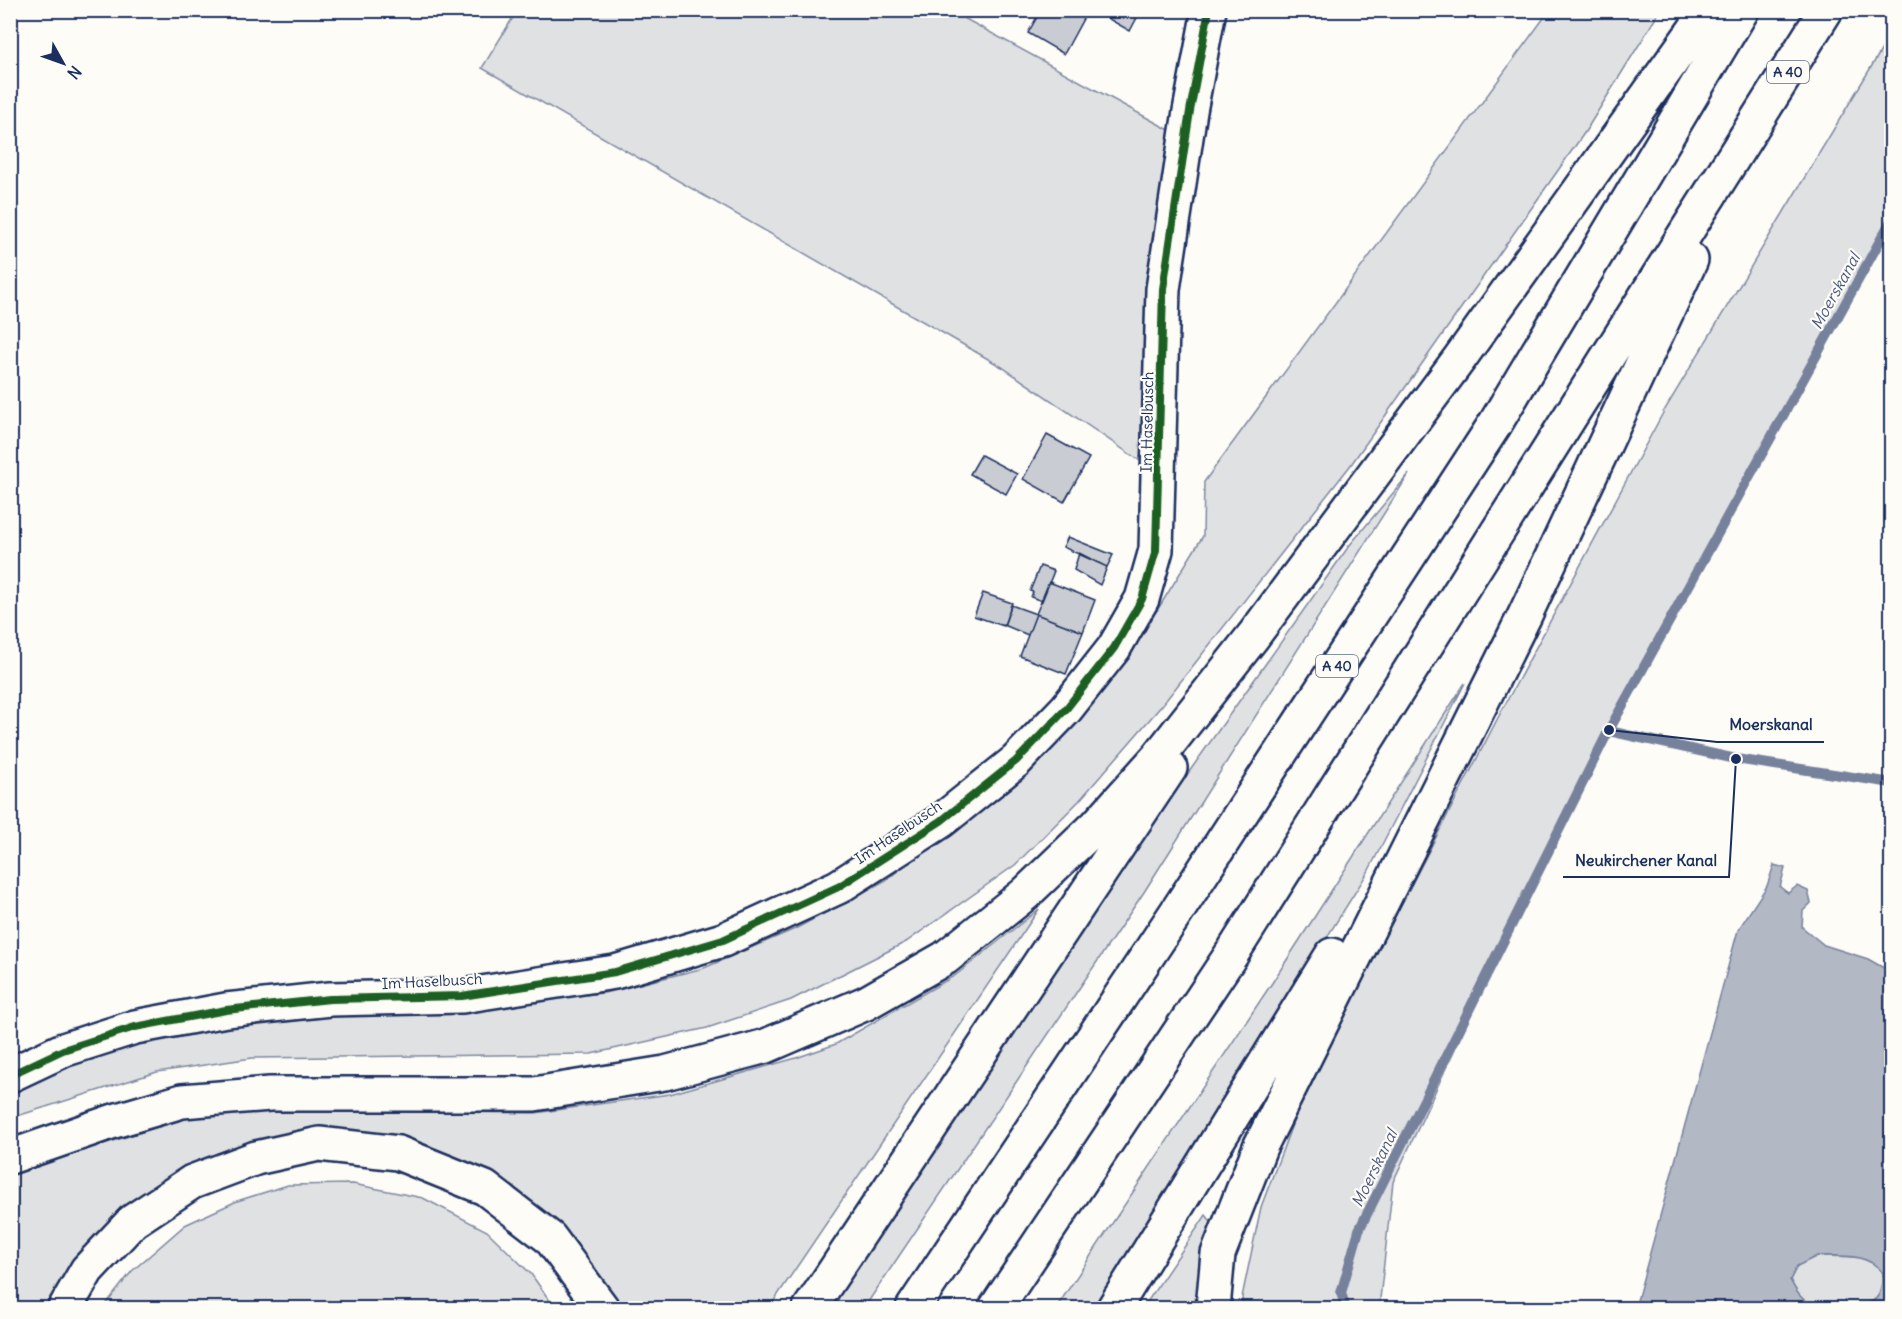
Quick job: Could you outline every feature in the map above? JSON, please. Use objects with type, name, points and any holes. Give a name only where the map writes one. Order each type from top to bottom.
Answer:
[{"type":"main road","name":"Im Haselbusch","points":[[10,1075],[63,1050],[135,1027],[226,1010],[330,999],[462,996],[615,972],[723,940],[838,887],[941,821],[1016,761],[1066,710],[1114,648],[1142,599],[1156,550],[1163,290],[1190,111],[1209,10]]},
{"type":"main road","points":[[10,1157],[114,1121],[182,1101],[270,1094],[534,1094],[666,1073],[766,1046],[866,1003],[945,958],[1025,894],[1096,826],[1159,756],[1254,634],[1460,358],[1695,29],[1713,10]]},
{"type":"main road","name":"A 40","points":[[913,1308],[1176,913],[1495,424],[1742,10]]},
{"type":"main road","name":"A 40","points":[[996,1308],[1233,952],[1751,133],[1826,10]]},
{"type":"main road","points":[[1213,1308],[1218,1254],[1260,1148],[1524,617],[1751,133]]},
{"type":"main road","points":[[1114,1308],[1322,972],[1524,617]]},
{"type":"main road","points":[[810,1308],[1163,779],[1254,634]]},
{"type":"main road","points":[[65,1308],[87,1270],[134,1221],[192,1182],[256,1158],[319,1144],[398,1153],[485,1188],[550,1238],[602,1308]]},
{"type":"shaded area","points":[[517,11],[951,11],[1173,132],[1146,465],[1002,367],[482,68]]},
{"type":"shaded area","points":[[1549,11],[1660,11],[1585,132],[1350,466],[1163,704],[1079,801],[1015,865],[906,942],[791,1000],[707,1028],[591,1054],[252,1058],[157,1072],[11,1118],[11,1086],[108,1047],[207,1019],[470,1005],[604,993],[704,968],[795,929],[886,880],[974,812],[1068,726],[1158,609],[1203,536],[1204,482]]},
{"type":"shaded area","points":[[1891,34],[1891,218],[1542,862],[1393,1182],[1379,1308],[1243,1308],[1242,1297],[1261,1207],[1295,1117],[1389,928],[1502,710],[1664,411]]},
{"type":"shaded area","points":[[1409,474],[1144,892],[864,1308],[828,1308],[1184,779],[1349,546]]},
{"type":"shaded area","points":[[1465,683],[1368,872],[1110,1282],[1092,1308],[1056,1308],[1272,983]]},
{"type":"shaded area","points":[[1774,865],[1785,868],[1780,887],[1788,893],[1797,886],[1808,891],[1811,903],[1803,911],[1802,927],[1824,945],[1868,959],[1891,972],[1891,1308],[1844,1308],[1865,1305],[1873,1301],[1880,1291],[1883,1273],[1870,1261],[1862,1258],[1817,1256],[1797,1266],[1790,1280],[1799,1295],[1807,1302],[1833,1308],[1635,1308],[1738,930],[1767,886]]},
{"type":"shaded area","points":[[1039,909],[769,1308],[615,1308],[426,1148],[337,1129],[251,1141],[181,1168],[123,1209],[49,1308],[11,1308],[10,1173],[187,1118],[270,1107],[316,1111],[535,1113],[670,1094],[796,1058],[836,1044],[956,975]]},
{"type":"shaded area","points":[[353,1184],[423,1198],[487,1231],[531,1274],[555,1308],[103,1308],[132,1271],[185,1225],[237,1201],[288,1185]]},
{"type":"shaded area","points":[[1206,1215],[1212,1223],[1205,1248],[1198,1308],[1143,1308]]},
{"type":"shaded area","points":[[1817,1256],[1853,1257],[1877,1266],[1883,1273],[1878,1296],[1865,1305],[1844,1308],[1823,1307],[1807,1302],[1799,1295],[1790,1280],[1797,1266]]},
{"type":"building","points":[[1041,10],[1071,10],[1084,17],[1064,54],[1028,33]]},
{"type":"building","points":[[1093,10],[1141,10],[1130,31]]},
{"type":"building","points":[[1047,435],[1089,458],[1064,502],[1023,479]]},
{"type":"building","points":[[981,455],[1017,474],[1006,494],[970,474]]},
{"type":"building","points":[[1068,537],[1113,555],[1107,567],[1063,547]]},
{"type":"building","points":[[1079,553],[1107,567],[1100,585],[1074,570]]},
{"type":"building","points":[[1040,566],[1054,571],[1042,601],[1031,597],[1033,592],[1030,591]]},
{"type":"building","points":[[1049,582],[1095,600],[1083,632],[1036,614]]},
{"type":"building","points":[[983,593],[1012,603],[1004,626],[974,616]]},
{"type":"building","points":[[1011,605],[1036,614],[1028,635],[1004,625]]},
{"type":"building","points":[[1036,614],[1083,632],[1066,674],[1020,656]]},
{"type":"waterway","name":"Moerskanal","points":[[1346,1308],[1341,1293],[1359,1230],[1609,730],[1892,219]]},
{"type":"waterway","points":[[1609,731],[1736,759],[1892,783]]},
{"type":"cycle path","points":[[10,1075],[63,1050],[135,1027],[226,1010],[330,999],[462,996],[615,972],[723,940],[838,887],[941,821],[1016,761],[1066,709],[1114,648],[1142,599],[1156,550],[1163,289],[1190,111],[1209,10]]},
{"type":"place","name":"Moerskanal","points":[[1609,730]]},
{"type":"place","name":"Neukirchener Kanal","points":[[1736,759]]}]
